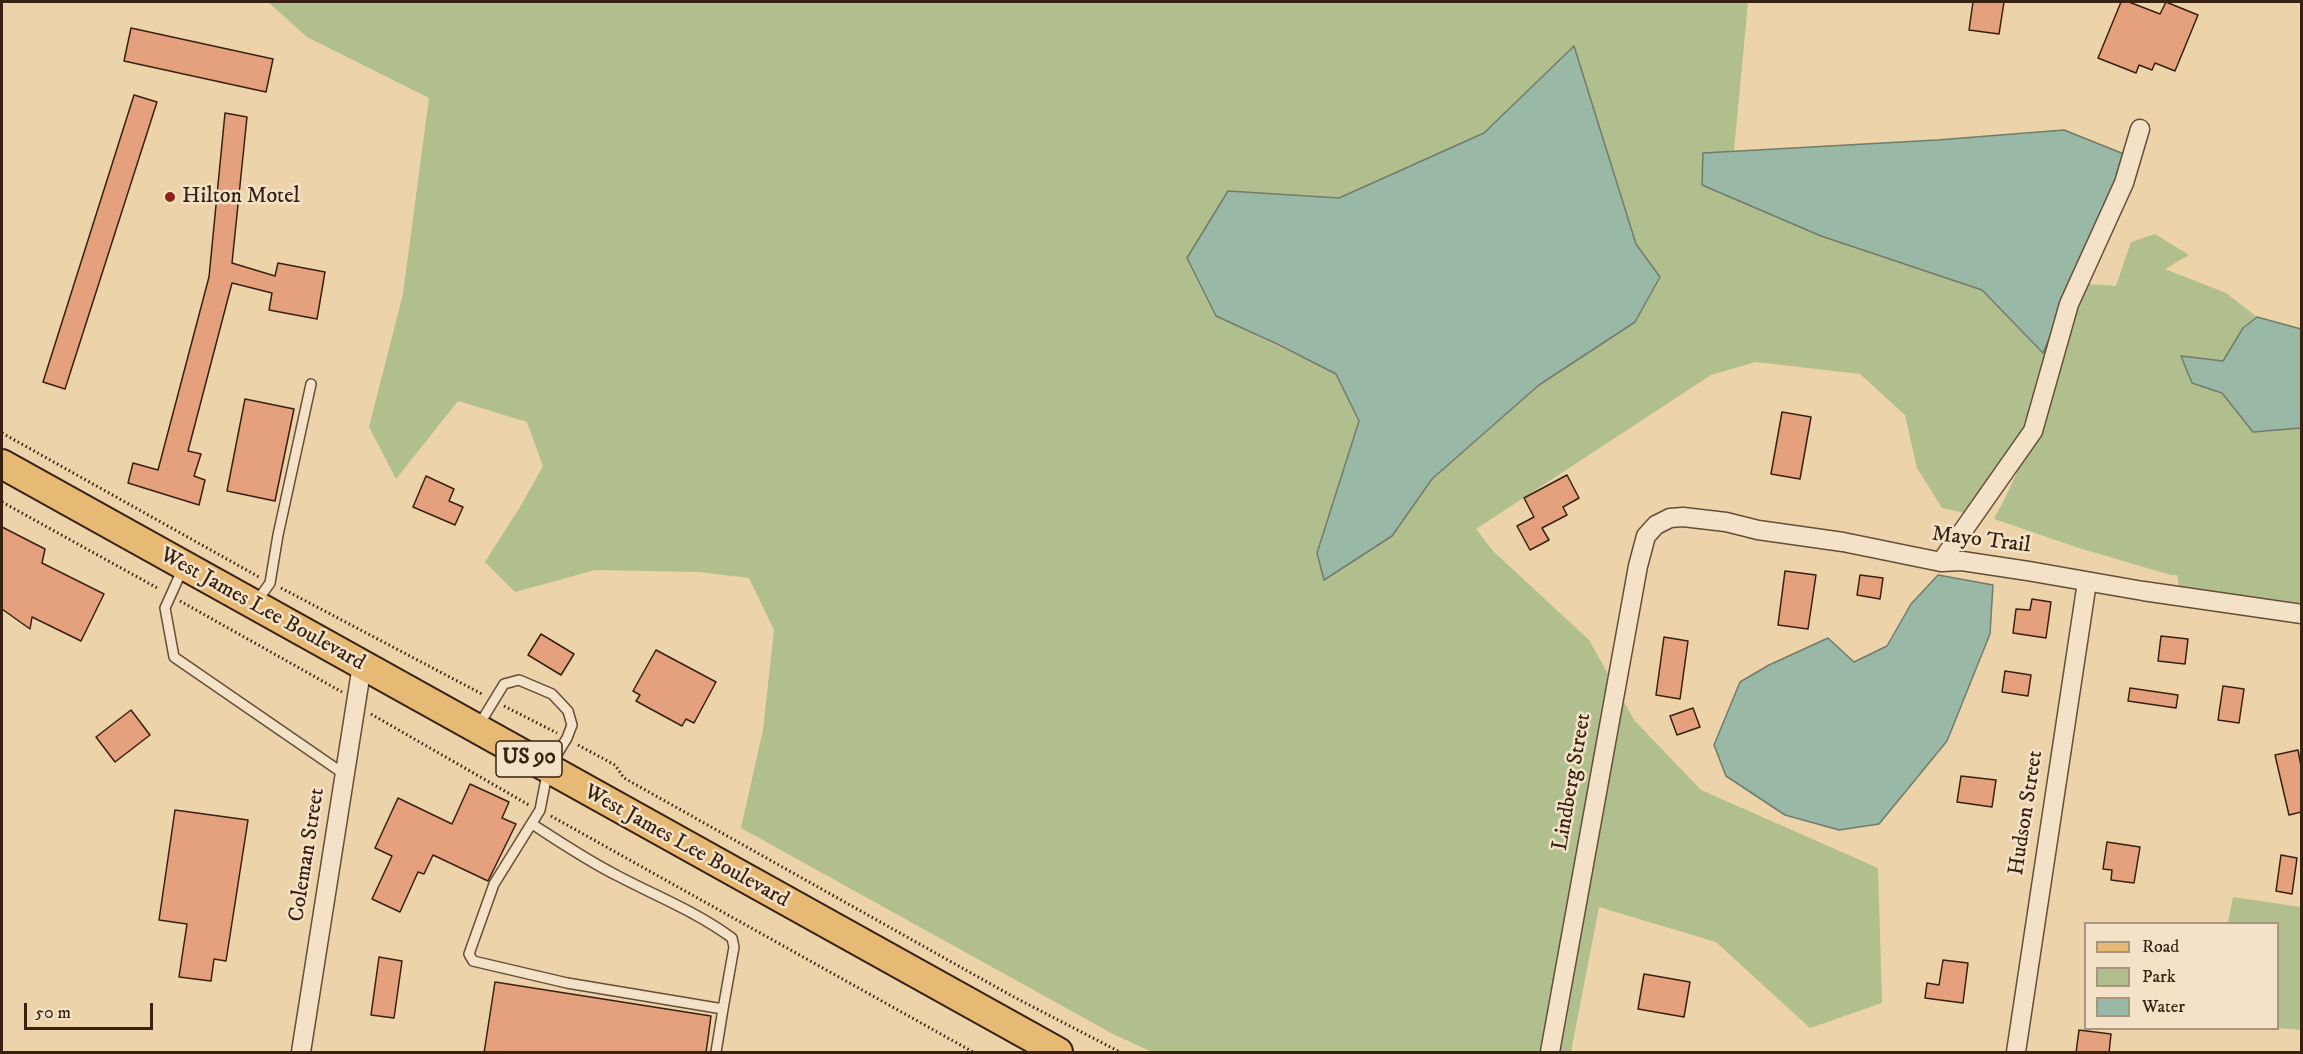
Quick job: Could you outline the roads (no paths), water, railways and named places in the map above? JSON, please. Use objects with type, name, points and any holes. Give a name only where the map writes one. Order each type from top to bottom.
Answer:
[{"type":"main road","name":"West James Lee Boulevard","points":[[2,464],[1058,1053]]},
{"type":"street","points":[[1941,562],[2032,431],[2069,304],[2124,183],[2140,129]]},
{"type":"street","name":"Mayo Trail","points":[[1656,525],[1670,518],[1683,517],[1726,522],[1758,530],[1843,542],[1941,562],[1962,561],[2301,614]]},
{"type":"street","name":"Lindberg Street","points":[[1550,1053],[1638,566],[1646,536],[1656,525]]},
{"type":"street","name":"Hudson Street","points":[[2016,1053],[2087,582]]},
{"type":"street","name":"Coleman Street","points":[[301,1053],[362,665]]},
{"type":"lane","points":[[254,605],[270,583],[278,535],[311,384]]},
{"type":"lane","points":[[183,566],[165,608],[174,657],[344,774]]},
{"type":"lane","points":[[477,729],[504,684],[519,680],[552,694],[568,711],[572,725],[567,738],[548,769],[540,810],[494,884],[469,954],[473,961],[567,983],[723,1009]]},
{"type":"lane","points":[[532,824],[577,853],[694,914],[732,938],[734,947],[716,1053]]},
{"type":"water","points":[[1574,46],[1636,244],[1660,277],[1635,322],[1539,385],[1432,479],[1392,536],[1324,580],[1317,553],[1359,421],[1336,374],[1216,316],[1187,258],[1228,191],[1339,198],[1484,133]]},
{"type":"water","points":[[2064,130],[2124,154],[2116,179],[2043,353],[1982,290],[1821,236],[1702,185],[1703,153],[1937,140]]},
{"type":"water","points":[[2257,317],[2301,329],[2301,428],[2253,432],[2222,393],[2192,383],[2181,356],[2223,361],[2243,328]]},
{"type":"water","points":[[1938,575],[1993,585],[1990,634],[1947,741],[1879,824],[1839,830],[1785,815],[1726,776],[1714,745],[1740,682],[1769,665],[1828,638],[1854,662],[1887,646],[1911,604]]},
{"type":"place","name":"Hilton Motel","points":[[170,197]]}]
